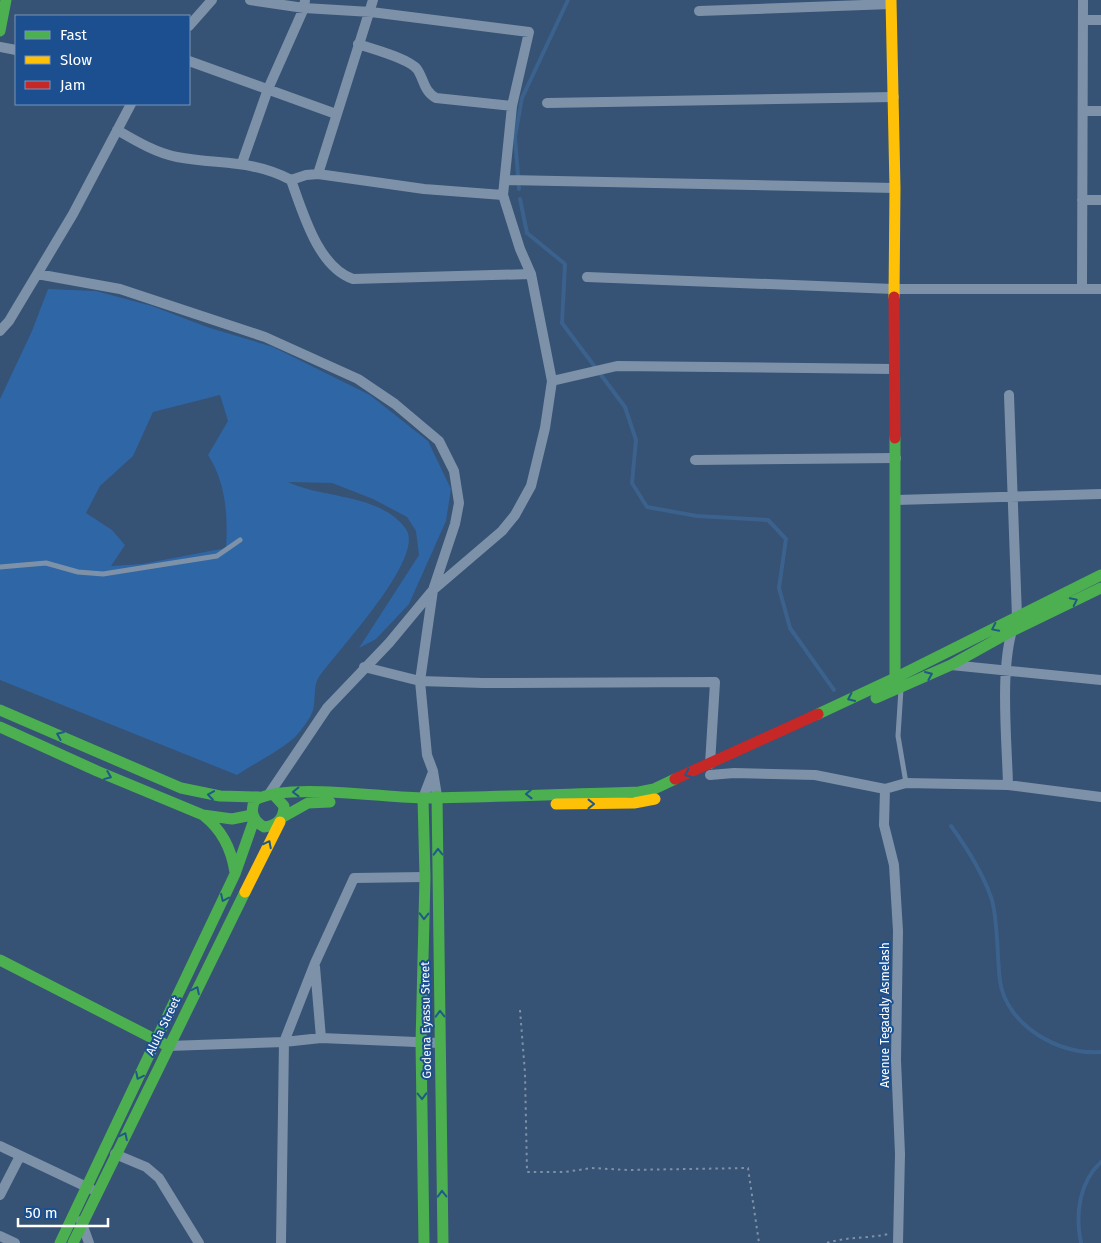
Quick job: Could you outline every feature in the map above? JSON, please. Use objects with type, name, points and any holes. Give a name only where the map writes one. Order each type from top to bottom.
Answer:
[{"type":"street","points":[[0,31],[6,0]]},
{"type":"street","points":[[190,25],[212,0]]},
{"type":"street","points":[[250,0],[304,4],[529,32],[512,106],[504,195],[520,249],[532,274],[552,381],[545,428],[531,486],[515,515],[502,531],[477,550],[433,590],[389,643],[364,666],[327,708],[267,796],[252,805],[253,818]]},
{"type":"street","points":[[318,174],[358,44],[371,12],[373,0]]},
{"type":"street","points":[[1082,289],[1083,0]]},
{"type":"street","points":[[699,10],[891,2],[895,188],[893,369],[896,458],[898,682]]},
{"type":"street","points":[[242,163],[268,89],[304,4]]},
{"type":"street","points":[[1083,20],[1101,20]]},
{"type":"street","points":[[358,44],[408,62],[416,69],[428,92],[436,98],[512,106]]},
{"type":"street","points":[[0,47],[15,50]]},
{"type":"street","points":[[190,61],[336,114]]},
{"type":"street","points":[[547,103],[894,97]]},
{"type":"street","points":[[0,331],[9,320],[73,214],[130,105]]},
{"type":"street","points":[[1083,111],[1101,111]]},
{"type":"street","points":[[117,130],[155,150],[175,157],[242,163],[275,172],[291,180],[310,230],[334,269],[344,276],[353,279],[532,274]]},
{"type":"street","points":[[291,180],[306,175],[318,174],[424,189],[504,195]]},
{"type":"street","points":[[506,180],[895,188]]},
{"type":"street","points":[[1082,200],[1101,200]]},
{"type":"street","points":[[37,274],[120,289],[265,336],[358,379],[395,404],[439,441],[454,472],[459,503],[455,524],[433,590],[420,682],[427,754],[433,771],[437,801]]},
{"type":"street","points":[[587,277],[894,289],[1101,289]]},
{"type":"street","points":[[552,381],[617,366],[893,369]]},
{"type":"street","points":[[1008,785],[1006,672],[1010,632],[1017,617],[1009,395]]},
{"type":"street","points":[[695,460],[896,458]]},
{"type":"street","points":[[896,500],[1101,494]]},
{"type":"street","points":[[0,727],[97,771],[203,815],[232,819],[253,818],[264,827],[276,826],[300,806],[319,802],[423,802],[639,792],[710,769],[898,682],[1017,617],[1101,575]]},
{"type":"street","points":[[898,682],[951,665],[1010,632],[1101,588]]},
{"type":"street","points":[[951,665],[1101,680]]},
{"type":"street","points":[[364,666],[420,682],[715,682],[710,769]]},
{"type":"street","points":[[0,711],[181,788],[201,794],[226,798],[298,792],[423,802]]},
{"type":"street","points":[[710,769],[734,773],[815,775],[885,789],[906,783],[1008,785],[1101,797]]},
{"type":"street","points":[[424,1243],[421,1043],[425,877],[423,802],[433,771]]},
{"type":"street","name":"Avenue Tegadaly Asmelash","points":[[885,789],[884,825],[894,865],[898,931],[896,1041],[900,1154],[898,1243]]},
{"type":"street","points":[[267,796],[284,806],[282,820]]},
{"type":"street","name":"Godena Eyassu Street","points":[[437,801],[443,1243]]},
{"type":"street","points":[[203,815],[218,828],[227,842],[235,874]]},
{"type":"street","name":"Alula Street","points":[[60,1243],[85,1186],[235,874],[253,818]]},
{"type":"street","name":"Alula Street","points":[[73,1243],[168,1046],[282,820]]},
{"type":"street","points":[[281,1243],[284,1042],[315,964],[354,878],[425,877]]},
{"type":"street","points":[[0,960],[168,1046],[284,1042],[321,1038],[440,1043]]},
{"type":"street","points":[[315,964],[321,1038]]},
{"type":"street","points":[[0,1146],[97,1192]]},
{"type":"street","points":[[116,1154],[146,1167],[159,1178],[199,1243]]},
{"type":"street","points":[[0,1195],[20,1156]]},
{"type":"street","points":[[76,1209],[89,1243]]},
{"type":"street","points":[[0,1236],[15,1243]]},
{"type":"lane","points":[[0,567],[46,563],[78,572],[103,574],[217,556],[240,540]]},
{"type":"lane","points":[[898,682],[898,736],[906,783]]},
{"type":"path","points":[[520,1010],[525,1073],[527,1172],[565,1172],[592,1168],[627,1170],[748,1168],[759,1243]]},
{"type":"path","points":[[827,1243],[845,1237],[878,1237],[898,1232]]},
{"type":"shaded area","points":[[48,289],[96,291],[152,306],[207,327],[273,347],[370,395],[428,441],[451,489],[446,521],[409,604],[376,639],[359,648],[419,555],[416,531],[407,517],[373,499],[332,483],[288,482],[350,498],[382,509],[395,517],[406,529],[409,543],[403,561],[392,582],[317,680],[313,710],[305,725],[288,743],[237,775],[0,680],[0,399],[32,331]],"holes":[[[220,395],[228,421],[208,455],[219,477],[222,488],[227,523],[226,548],[142,564],[111,566],[125,545],[112,530],[86,513],[100,486],[133,456],[153,412]]]},
{"type":"waterway","points":[[519,189],[515,137],[522,98],[568,0]]},
{"type":"waterway","points":[[520,199],[527,233],[565,264],[562,323],[625,407],[636,440],[632,483],[647,507],[697,516],[768,520],[786,539],[779,588],[790,628],[834,690]]},
{"type":"waterway","points":[[951,826],[974,860],[991,897],[996,926],[1000,981],[1004,997],[1013,1011],[1024,1024],[1053,1043],[1069,1049],[1101,1052]]},
{"type":"waterway","points":[[1081,1243],[1078,1221],[1080,1200],[1088,1179],[1101,1162]]},
{"type":"traffic: fast","points":[[0,31],[6,0]]},
{"type":"traffic: fast","points":[[895,438],[895,678],[900,684]]},
{"type":"traffic: fast","points":[[818,714],[895,678],[1101,575]]},
{"type":"traffic: fast","points":[[876,698],[951,665],[1010,632],[1101,588]]},
{"type":"traffic: fast","points":[[0,710],[181,788],[220,796],[259,797]]},
{"type":"traffic: fast","points":[[0,727],[97,771],[203,815],[232,819],[252,815]]},
{"type":"traffic: fast","points":[[274,795],[284,806],[283,815],[273,825],[264,827],[253,816],[252,808],[255,800],[270,795],[289,792],[337,792],[425,798],[639,792],[654,789],[675,779]]},
{"type":"traffic: fast","points":[[437,796],[443,1243]]},
{"type":"traffic: fast","points":[[423,798],[425,877],[421,1043],[424,1243]]},
{"type":"traffic: fast","points":[[283,817],[308,803],[330,802]]},
{"type":"traffic: fast","points":[[203,815],[225,840],[235,872]]},
{"type":"traffic: fast","points":[[60,1243],[235,874],[254,820]]},
{"type":"traffic: fast","points":[[73,1243],[245,892]]},
{"type":"traffic: fast","points":[[0,960],[164,1044]]},
{"type":"traffic: slow","points":[[891,0],[895,188],[894,297]]},
{"type":"traffic: slow","points":[[556,804],[634,803],[655,799]]},
{"type":"traffic: slow","points":[[245,892],[280,822]]},
{"type":"traffic: jam","points":[[894,297],[895,438]]},
{"type":"traffic: jam","points":[[675,779],[818,714]]}]
